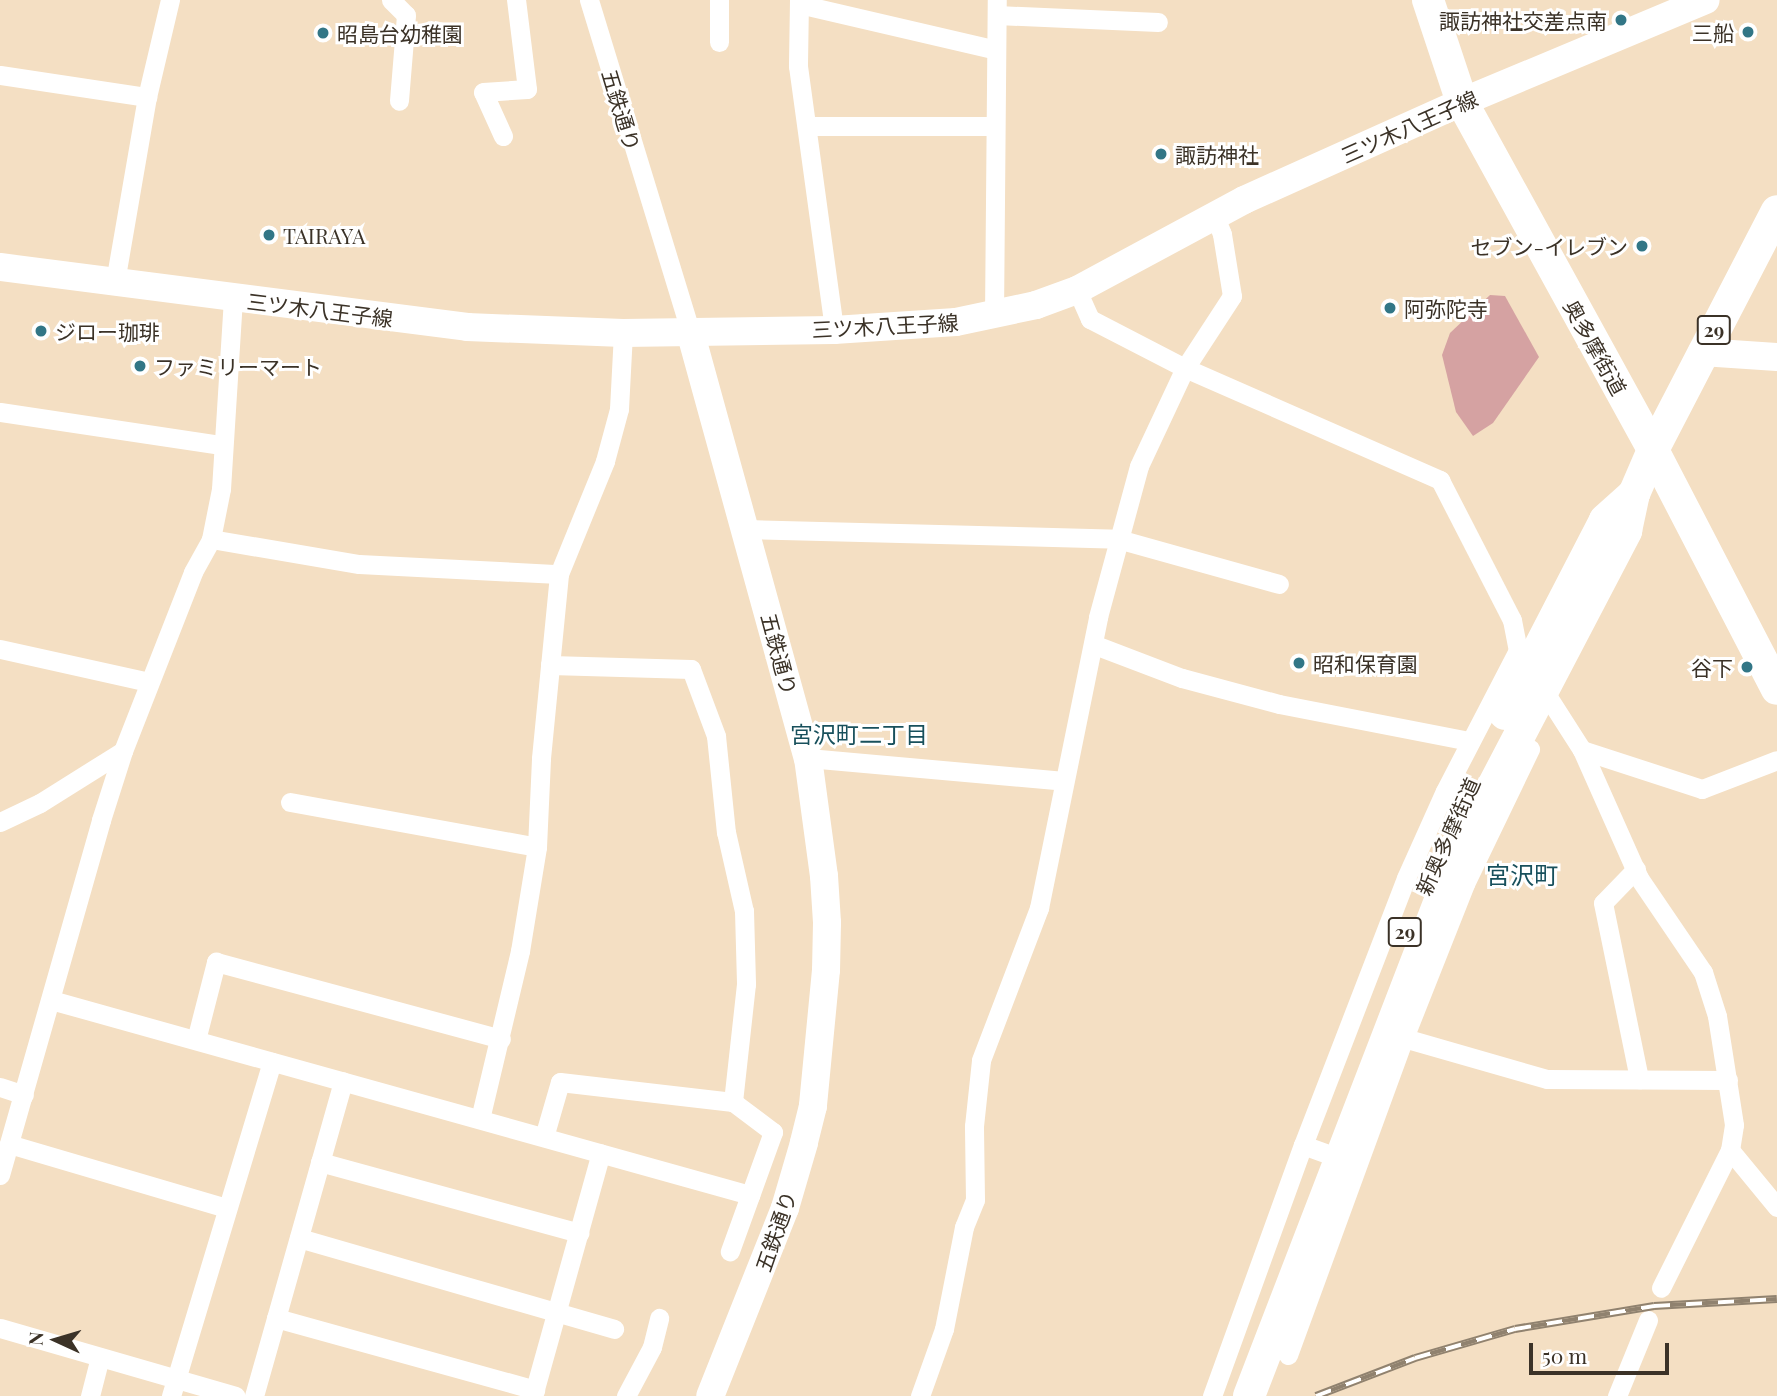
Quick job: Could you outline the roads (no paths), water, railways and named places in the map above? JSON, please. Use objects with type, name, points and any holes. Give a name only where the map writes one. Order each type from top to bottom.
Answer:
[{"type":"main road","name":"奥多摩街道","points":[[1428,0],[1462,102],[1654,450],[1777,689]]},
{"type":"main road","name":"三ツ木八王子線","points":[[0,267],[467,327],[623,334],[834,330],[918,327],[994,316],[1077,290],[1214,214],[1462,102],[1706,0]]},
{"type":"main road","name":"新奥多摩街道","points":[[1249,1396],[1455,862],[1496,775],[1626,531],[1634,494],[1654,450],[1702,352],[1777,211]]},
{"type":"main road","name":"五鉄通り","points":[[690,331],[808,758],[824,876],[827,923],[826,970],[813,1106],[785,1208],[710,1396]]},
{"type":"main road","points":[[1702,352],[1777,357]]},
{"type":"main road","name":"新奥多摩街道","points":[[1229,1396],[1360,1046],[1440,844],[1605,520],[1634,494]]},
{"type":"street","points":[[116,282],[147,97],[170,0]]},
{"type":"street","points":[[391,0],[406,15],[399,101]]},
{"type":"street","points":[[503,136],[483,92],[527,89],[516,0]]},
{"type":"street","name":"五鉄通り","points":[[589,0],[690,331]]},
{"type":"street","points":[[719,0],[719,42]]},
{"type":"street","points":[[834,330],[798,66],[799,2],[996,50]]},
{"type":"street","points":[[994,316],[997,8],[1158,22]]},
{"type":"street","points":[[0,75],[147,97]]},
{"type":"street","points":[[807,127],[995,126]]},
{"type":"street","points":[[920,1396],[944,1329],[964,1227],[975,1200],[975,1113],[981,1060],[1039,908],[1095,645],[1098,617],[1118,539],[1139,466],[1185,368],[1232,296],[1222,234],[1214,214]]},
{"type":"street","points":[[1077,290],[1090,319],[1185,368],[1440,480],[1512,620],[1521,654],[1582,750],[1636,869],[1703,972],[1717,1016],[1734,1125],[1730,1150],[1661,1288]]},
{"type":"street","points":[[0,1175],[123,751],[192,572],[211,539],[221,489],[233,299]]},
{"type":"street","points":[[480,1119],[520,951],[537,847],[559,574],[605,461],[619,409],[623,334]]},
{"type":"street","points":[[0,412],[222,445]]},
{"type":"street","points":[[746,529],[1118,539],[1279,584]]},
{"type":"street","points":[[211,539],[359,564],[559,574]]},
{"type":"street","points":[[1095,645],[1182,678],[1279,704],[1470,741]]},
{"type":"street","points":[[0,649],[149,682]]},
{"type":"street","points":[[1212,1396],[1308,1146],[1402,888],[1470,741],[1521,654]]},
{"type":"street","points":[[550,664],[691,669],[716,736],[726,832],[744,911],[746,984],[733,1102]]},
{"type":"street","points":[[1288,1355],[1354,1163],[1478,852],[1551,701]]},
{"type":"street","points":[[1582,750],[1702,789],[1777,760]]},
{"type":"street","points":[[0,822],[40,803],[123,751]]},
{"type":"street","points":[[808,758],[1064,781]]},
{"type":"street","points":[[290,802],[537,847]]},
{"type":"street","points":[[1636,869],[1603,903],[1639,1079]]},
{"type":"street","points":[[196,1040],[216,962],[501,1038]]},
{"type":"street","points":[[51,1000],[750,1195]]},
{"type":"street","points":[[1404,1038],[1547,1079],[1728,1080]]},
{"type":"street","points":[[174,1387],[272,1062]]},
{"type":"street","points":[[254,1396],[343,1081]]},
{"type":"street","points":[[544,1137],[560,1082],[733,1102],[773,1132],[730,1251]]},
{"type":"street","points":[[0,1087],[24,1095]]},
{"type":"street","points":[[9,1144],[227,1209]]},
{"type":"street","points":[[1308,1146],[1354,1163]]},
{"type":"street","points":[[1730,1150],[1777,1207]]},
{"type":"street","points":[[276,1318],[534,1393],[601,1153]]},
{"type":"street","points":[[320,1161],[579,1233]]},
{"type":"street","points":[[299,1238],[614,1329]]},
{"type":"street","points":[[626,1396],[652,1347],[659,1318]]},
{"type":"street","points":[[1617,1396],[1648,1320]]},
{"type":"street","points":[[0,1328],[100,1357],[174,1387],[235,1396]]},
{"type":"street","points":[[90,1396],[100,1357]]},
{"type":"railway","points":[[1316,1396],[1415,1358],[1515,1329],[1654,1306],[1777,1299]]},
{"type":"place","name":"諏訪神社交差点南","points":[[1621,20]]},
{"type":"place","name":"三船","points":[[1748,32]]},
{"type":"place","name":"昭島台幼稚園","points":[[323,33]]},
{"type":"place","name":"諏訪神社","points":[[1161,154]]},
{"type":"place","name":"TAIRAYA","points":[[269,235]]},
{"type":"place","name":"セブン-イレブン","points":[[1642,246]]},
{"type":"place","name":"阿弥陀寺","points":[[1390,308]]},
{"type":"place","name":"ジロー珈琲","points":[[41,331]]},
{"type":"place","name":"ファミリーマート","points":[[140,366]]},
{"type":"place","name":"昭和保育園","points":[[1299,663]]},
{"type":"place","name":"谷下","points":[[1747,667]]},
{"type":"district","name":"宮沢町二丁目","points":[[859,734]]},
{"type":"district","name":"宮沢町","points":[[1522,875]]}]
